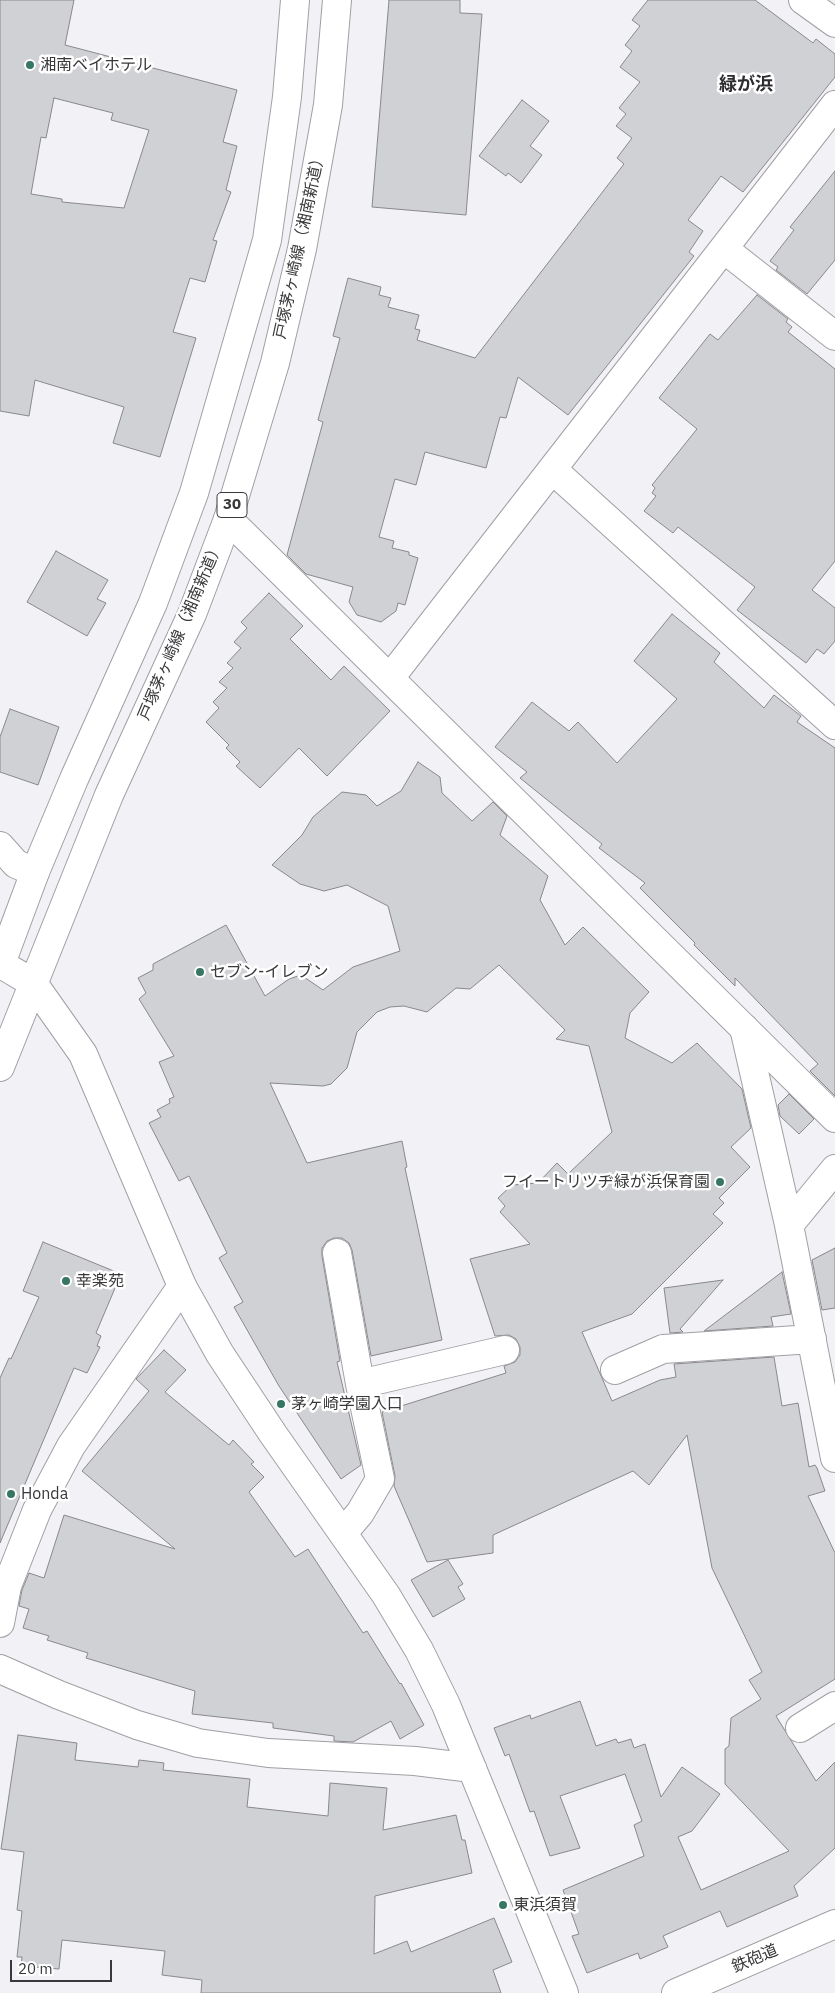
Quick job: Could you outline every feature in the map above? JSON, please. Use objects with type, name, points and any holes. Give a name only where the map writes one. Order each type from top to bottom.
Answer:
[{"type":"street","name":"戸塚茅ヶ崎線（湘南新道）","points":[[0,965],[35,872],[114,686],[153,604],[194,493],[237,350],[267,240],[287,96],[295,0]]},
{"type":"street","name":"戸塚茅ヶ崎線（湘南新道）","points":[[0,1067],[109,795],[192,614],[228,518],[275,363],[302,249],[328,105],[337,0]]},
{"type":"street","points":[[803,0],[835,22]]},
{"type":"street","points":[[390,678],[835,105]]},
{"type":"street","points":[[724,249],[835,336]]},
{"type":"street","points":[[553,470],[835,724]]},
{"type":"street","points":[[228,518],[835,1118]]},
{"type":"street","points":[[0,846],[16,864],[35,872]]},
{"type":"street","points":[[0,965],[33,983],[83,1054],[182,1286],[220,1354],[273,1434],[343,1533],[419,1650],[472,1768],[564,1993]]},
{"type":"street","points":[[744,1028],[789,1225],[835,1458]]},
{"type":"street","points":[[789,1225],[835,1169]]},
{"type":"street","points":[[337,1253],[360,1384],[380,1479],[360,1513],[343,1533]]},
{"type":"street","points":[[0,1623],[7,1586],[37,1510],[71,1446],[182,1286]]},
{"type":"street","points":[[615,1370],[663,1349],[812,1339]]},
{"type":"street","points":[[360,1384],[505,1350]]},
{"type":"street","points":[[0,1669],[59,1695],[137,1725],[198,1743],[268,1753],[415,1761],[472,1768]]},
{"type":"street","points":[[800,1728],[835,1706]]},
{"type":"street","name":"鉄砲道","points":[[676,1993],[835,1924]]},
{"type":"building","points":[[0,0],[74,0],[65,45],[237,90],[223,142],[237,146],[226,190],[231,192],[213,240],[217,241],[205,282],[190,278],[173,332],[196,338],[160,457],[113,443],[124,407],[35,380],[29,416],[0,411]],"holes":[[[54,98],[113,113],[111,120],[149,130],[124,208],[62,202],[62,199],[31,194],[41,137],[46,138]]]},
{"type":"building","points":[[389,0],[460,0],[460,13],[482,14],[466,215],[372,207]]},
{"type":"building","points":[[648,0],[755,0],[813,43],[816,39],[835,54],[835,77],[743,192],[721,176],[688,220],[703,231],[689,252],[694,256],[568,415],[518,377],[506,418],[500,417],[486,468],[425,452],[416,485],[395,479],[379,537],[394,541],[392,548],[409,552],[409,555],[418,558],[405,605],[398,603],[396,611],[381,622],[357,615],[349,602],[353,587],[306,574],[287,555],[323,422],[318,420],[340,338],[333,336],[348,278],[381,287],[379,295],[391,298],[388,307],[419,315],[415,329],[420,330],[417,340],[475,358],[624,164],[617,158],[632,138],[616,126],[626,114],[619,108],[640,82],[620,67],[632,51],[625,45],[640,26],[632,20]]},
{"type":"building","points":[[522,100],[549,121],[530,146],[542,155],[521,183],[508,173],[506,176],[479,156]]},
{"type":"building","points":[[835,171],[835,260],[807,294],[776,270],[778,267],[770,261],[794,230],[790,227]]},
{"type":"building","points":[[757,295],[788,319],[786,322],[792,327],[788,332],[835,369],[835,561],[812,590],[835,608],[835,641],[824,654],[817,649],[806,663],[737,610],[755,587],[678,527],[673,533],[644,511],[656,496],[652,493],[655,488],[652,485],[697,429],[659,398],[710,334],[718,340]]},
{"type":"building","points":[[56,551],[108,580],[97,599],[106,603],[87,636],[27,602]]},
{"type":"building","points":[[269,593],[303,626],[290,639],[331,680],[344,666],[390,711],[327,776],[299,748],[260,788],[236,766],[240,762],[226,748],[229,745],[206,722],[219,708],[213,702],[227,688],[219,682],[233,668],[227,663],[241,648],[234,642],[247,628],[241,622]]},
{"type":"building","points":[[672,614],[720,653],[714,662],[764,708],[774,695],[801,716],[797,722],[835,748],[835,1096],[810,1071],[818,1064],[735,978],[735,986],[694,945],[695,943],[640,888],[645,883],[599,848],[602,844],[520,778],[527,772],[495,747],[532,702],[569,731],[578,722],[617,763],[677,699],[634,661]]},
{"type":"building","points":[[10,709],[59,727],[38,785],[0,772],[0,737]]},
{"type":"building","points":[[418,762],[440,777],[442,793],[472,821],[493,802],[507,816],[500,835],[548,876],[540,900],[565,945],[583,927],[649,992],[630,1013],[625,1038],[672,1063],[697,1043],[742,1089],[751,1128],[731,1147],[750,1167],[719,1198],[724,1203],[713,1214],[723,1223],[632,1314],[582,1332],[612,1401],[660,1380],[676,1377],[674,1364],[774,1357],[782,1406],[798,1403],[809,1467],[815,1465],[817,1468],[825,1491],[808,1496],[835,1553],[835,1679],[776,1716],[816,1781],[835,1762],[835,1848],[794,1886],[798,1896],[727,1927],[720,1911],[663,1936],[668,1947],[640,1959],[638,1953],[587,1973],[572,1936],[579,1934],[563,1890],[644,1856],[634,1825],[642,1821],[625,1774],[560,1796],[580,1848],[550,1856],[534,1811],[530,1812],[509,1754],[505,1756],[494,1728],[530,1715],[531,1719],[580,1701],[596,1746],[616,1739],[618,1743],[631,1739],[634,1748],[645,1744],[661,1797],[682,1767],[720,1794],[692,1831],[678,1837],[701,1890],[789,1851],[725,1784],[725,1749],[729,1746],[731,1718],[761,1699],[749,1680],[762,1672],[712,1568],[687,1435],[649,1485],[633,1471],[493,1535],[493,1553],[427,1562],[394,1486],[395,1476],[382,1412],[506,1373],[504,1366],[515,1362],[520,1355],[520,1347],[516,1339],[509,1335],[495,1336],[470,1259],[530,1244],[500,1212],[505,1206],[498,1198],[512,1185],[538,1183],[557,1163],[568,1174],[612,1132],[589,1046],[556,1039],[565,1030],[499,965],[470,989],[456,988],[427,1012],[404,1006],[390,1007],[377,1012],[357,1032],[347,1068],[331,1084],[323,1086],[270,1083],[307,1163],[402,1141],[407,1167],[405,1168],[442,1340],[371,1356],[352,1250],[349,1243],[342,1238],[334,1238],[327,1241],[322,1248],[322,1256],[340,1361],[337,1362],[361,1465],[341,1479],[279,1386],[234,1307],[243,1302],[219,1258],[227,1253],[189,1176],[179,1181],[149,1123],[161,1117],[157,1110],[170,1103],[169,1099],[174,1097],[159,1062],[174,1056],[139,999],[146,993],[138,978],[153,970],[153,964],[226,925],[265,996],[289,979],[301,975],[323,990],[353,967],[400,951],[388,906],[347,885],[324,891],[300,884],[272,865],[302,835],[313,817],[342,792],[366,795],[377,806],[401,791]]},
{"type":"building","points":[[789,1094],[814,1119],[799,1134],[780,1116],[778,1105]]},
{"type":"building","points":[[43,1242],[121,1274],[96,1333],[101,1336],[97,1346],[100,1347],[87,1373],[74,1368],[0,1543],[0,1378],[9,1358],[11,1359],[39,1297],[23,1291]]},
{"type":"building","points":[[835,1248],[835,1308],[822,1310],[812,1260]]},
{"type":"building","points":[[782,1272],[791,1314],[771,1317],[773,1326],[704,1331]]},
{"type":"building","points":[[723,1280],[680,1329],[683,1332],[670,1333],[664,1288]]},
{"type":"building","points":[[164,1350],[186,1370],[165,1392],[229,1445],[233,1440],[254,1462],[251,1464],[264,1477],[249,1492],[295,1557],[308,1549],[363,1633],[367,1631],[401,1683],[424,1725],[400,1739],[391,1721],[353,1742],[334,1741],[334,1736],[273,1728],[273,1723],[192,1714],[195,1691],[86,1658],[88,1653],[47,1640],[49,1636],[23,1628],[29,1609],[19,1606],[22,1590],[29,1573],[44,1578],[64,1515],[175,1549],[82,1471],[149,1391],[136,1379]]},
{"type":"building","points":[[448,1560],[463,1584],[458,1587],[465,1599],[433,1617],[411,1580]]},
{"type":"building","points":[[18,1735],[77,1743],[75,1760],[138,1767],[139,1760],[164,1763],[163,1770],[250,1779],[247,1807],[328,1816],[330,1783],[387,1788],[383,1830],[456,1815],[462,1840],[465,1840],[472,1873],[375,1896],[374,1954],[407,1941],[411,1952],[494,1918],[512,1962],[493,1970],[501,1993],[201,1993],[202,1980],[162,1975],[165,1951],[62,1940],[59,1969],[21,1966],[22,1957],[17,1957],[22,1911],[17,1910],[24,1852],[1,1849]]},
{"type":"place","name":"湘南ベイホテル","points":[[30,65]]},
{"type":"place","name":"セブン-イレブン","points":[[200,972]]},
{"type":"place","name":"フイートリツヂ緑が浜保育園","points":[[720,1182]]},
{"type":"place","name":"幸楽苑","points":[[66,1281]]},
{"type":"place","name":"茅ヶ崎学園入口","points":[[281,1404]]},
{"type":"place","name":"Honda","points":[[11,1494]]},
{"type":"place","name":"東浜須賀","points":[[503,1905]]},
{"type":"district","name":"緑が浜","points":[[746,85]]}]
